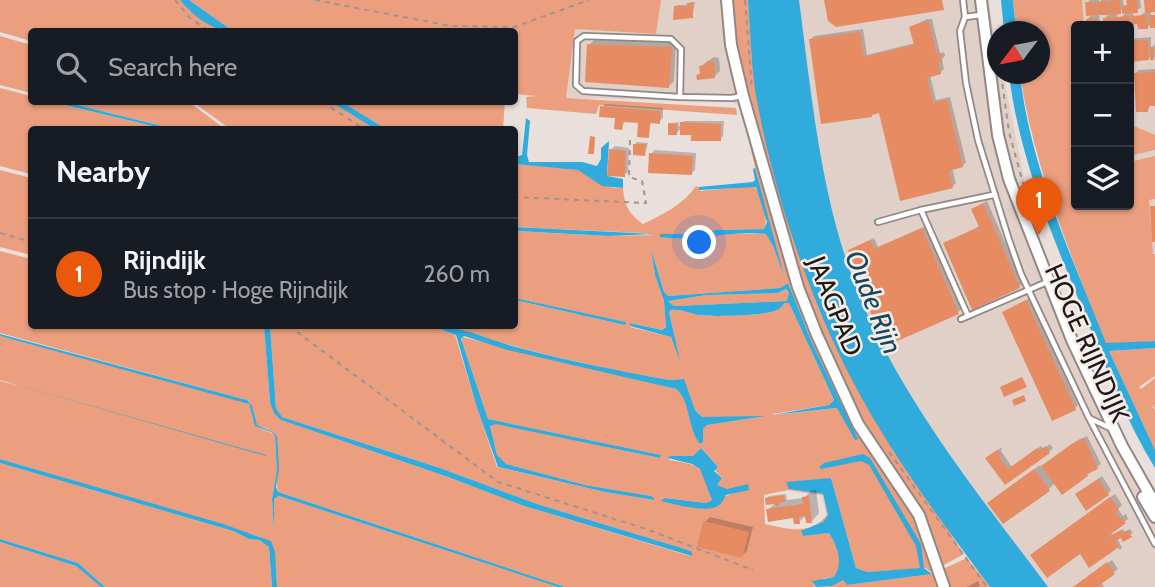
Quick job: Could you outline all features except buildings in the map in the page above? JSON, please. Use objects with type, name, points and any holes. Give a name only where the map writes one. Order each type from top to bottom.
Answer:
[{"type":"street","points":[[727,0],[729,35],[747,92],[798,287],[858,424],[919,515],[944,587]]},
{"type":"street","name":"HOGE RIJNDIJK","points":[[981,0],[998,135],[1009,179],[1072,340],[1115,433],[1155,504]]},
{"type":"street","name":"HOGE RIJNDIJK","points":[[1122,446],[1128,467],[1155,517]]},
{"type":"lane","points":[[961,319],[1029,289],[993,195],[978,140],[966,83],[960,32],[965,17],[963,0]]},
{"type":"lane","points":[[965,17],[982,15]]},
{"type":"lane","points":[[680,97],[681,49],[671,39],[584,36],[577,41],[576,85],[583,91],[680,97],[732,98],[747,92]]},
{"type":"lane","points":[[878,222],[993,195]]},
{"type":"lane","points":[[920,210],[968,316]]},
{"type":"lane","name":"HOGE RIJNDIJK","points":[[1049,282],[1029,289],[1089,418],[1155,544]]},
{"type":"lane","points":[[1089,418],[1115,433]]},
{"type":"path","points":[[175,0],[190,18],[205,28]]},
{"type":"path","points":[[315,0],[451,26],[514,27],[589,0]]},
{"type":"path","points":[[745,0],[747,92]]},
{"type":"path","points":[[1002,84],[1009,132],[1025,194]]},
{"type":"path","points":[[327,105],[360,126]]},
{"type":"path","points":[[518,197],[646,203],[642,181],[629,177],[630,140]]},
{"type":"path","points":[[0,233],[28,241]]},
{"type":"path","points":[[293,329],[498,482],[646,529],[753,570]]},
{"type":"path","points":[[886,447],[987,587]]},
{"type":"shaded area","points":[[0,0],[180,0],[190,11],[216,28],[28,28],[28,40],[0,32]]},
{"type":"shaded area","points":[[189,0],[661,0],[656,34],[575,29],[566,98],[736,108],[737,115],[599,105],[596,114],[527,108],[526,97],[536,96],[518,94],[518,28],[229,28]]},
{"type":"shaded area","points":[[661,0],[723,0],[741,107],[730,101],[565,98],[575,29],[656,34]]},
{"type":"shaded area","points":[[723,0],[748,0],[752,61],[761,120],[789,221],[818,307],[853,381],[883,433],[964,554],[931,572],[926,568],[867,572],[856,568],[831,478],[789,489],[822,494],[828,515],[823,522],[801,532],[803,536],[829,533],[838,554],[839,566],[835,577],[824,578],[813,585],[816,587],[565,587],[278,492],[277,436],[256,425],[252,407],[247,400],[0,333],[0,251],[28,258],[28,329],[264,329],[270,402],[281,420],[524,506],[690,556],[685,549],[537,504],[440,468],[282,417],[276,408],[270,329],[439,329],[455,335],[497,467],[605,492],[654,500],[651,496],[585,485],[502,463],[497,455],[490,426],[492,423],[660,458],[661,455],[488,419],[462,337],[676,389],[685,401],[693,431],[700,444],[703,442],[703,429],[707,425],[759,417],[702,417],[695,410],[683,379],[669,380],[585,364],[458,329],[518,329],[518,301],[625,325],[625,322],[518,299],[518,231],[607,236],[654,235],[518,227],[518,164],[577,170],[602,184],[623,188],[628,209],[643,224],[679,204],[696,186],[700,191],[754,186],[764,207],[764,229],[661,234],[660,237],[766,234],[785,279],[763,202],[741,107]],"holes":[[[651,249],[667,296],[780,288],[788,283],[812,343],[858,439],[838,408],[772,414],[829,405],[834,400],[789,303],[771,312],[739,316],[705,316],[671,310],[669,312],[679,358],[671,337],[630,327],[631,323],[662,330],[666,326],[664,301],[655,275]],[[701,448],[718,467],[715,470],[722,478],[717,485],[723,489],[749,489],[698,508],[665,502],[665,498],[706,503],[712,500],[705,474],[688,463],[669,460],[670,456],[693,456]],[[788,490],[822,495],[827,515],[820,522],[806,528],[790,529],[765,524],[764,495]]]},
{"type":"shaded area","points":[[791,0],[988,0],[992,21],[987,21],[987,84],[1005,84],[1042,266],[1155,510],[1155,587],[1037,587],[906,396],[869,330],[830,223]]},
{"type":"shaded area","points":[[1013,0],[1082,0],[1084,21],[1071,21],[1071,210],[1134,210],[1134,161],[1155,156],[1155,199],[1149,200],[1155,254],[1155,341],[1106,344],[1055,211],[1026,109],[1022,84],[1050,84],[1050,21],[1015,21]]},
{"type":"shaded area","points":[[1069,0],[1155,0],[1155,335],[1130,210],[1134,210],[1134,21],[1075,21]]},
{"type":"shaded area","points":[[0,36],[28,44],[28,92],[0,85]]},
{"type":"shaded area","points":[[0,88],[28,95],[28,105],[64,105],[152,126],[28,126],[28,173],[0,166]]},
{"type":"shaded area","points":[[77,105],[193,105],[221,126],[162,126]]},
{"type":"shaded area","points":[[197,105],[336,105],[370,126],[226,126]]},
{"type":"shaded area","points":[[347,105],[505,105],[503,126],[381,126]]},
{"type":"shaded area","points":[[1134,126],[1155,135],[1155,150],[1134,155]]},
{"type":"shaded area","points":[[0,170],[28,177],[28,254],[0,247]]},
{"type":"shaded area","points":[[787,289],[788,301],[677,306],[667,301],[707,295],[778,293]]},
{"type":"shaded area","points":[[0,336],[246,401],[257,426],[275,436],[277,470],[272,499],[274,532],[274,499],[279,496],[558,587],[277,587],[276,570],[268,541],[258,536],[0,459],[0,381],[23,387],[0,380]]},
{"type":"shaded area","points":[[1155,348],[1155,376],[1139,387],[1141,389],[1155,378],[1155,408],[1151,404],[1155,410],[1155,450],[1109,351]]},
{"type":"shaded area","points":[[0,463],[259,540],[269,547],[272,587],[105,587],[78,563],[0,539]]},
{"type":"shaded area","points":[[0,542],[76,566],[101,587],[0,587]]},
{"type":"shaded area","points":[[967,558],[990,587],[823,587],[832,586],[843,579],[847,585],[932,574]]},
{"type":"water","points":[[180,0],[189,0],[229,28],[216,28]]},
{"type":"water","points":[[748,0],[799,0],[821,159],[829,197],[851,274],[866,311],[926,420],[1048,587],[990,587],[899,460],[852,380],[806,276],[781,201],[755,90]]},
{"type":"water","points":[[1001,0],[1013,0],[1015,21],[1003,21]]},
{"type":"water","points":[[1011,84],[1021,84],[1033,143],[1054,211],[1106,343],[1155,341],[1155,348],[1109,351],[1155,450],[1155,468],[1116,392],[1049,225],[1029,166]]},
{"type":"water","points":[[65,105],[77,105],[162,126]]},
{"type":"water","points":[[336,105],[347,105],[381,126],[370,126]]},
{"type":"water","points":[[526,118],[530,121],[527,155],[529,162],[582,162],[597,166],[601,159],[601,148],[609,141],[607,176],[623,179],[623,188],[602,186],[578,170],[518,164],[518,156],[522,155]]},
{"type":"water","points":[[755,168],[785,279],[766,234],[660,237],[660,234],[764,229],[767,222],[756,187],[699,190],[699,187],[753,182]]},
{"type":"water","points":[[518,227],[654,234],[608,236],[518,231]]},
{"type":"water","points":[[651,249],[664,292],[668,296],[780,288],[788,283],[812,343],[858,439],[855,440],[837,408],[772,415],[829,405],[834,400],[789,303],[771,312],[738,316],[705,316],[671,310],[669,312],[680,361],[671,337],[630,326],[630,323],[662,330],[666,327],[664,301],[655,275]],"holes":[[[786,289],[789,292],[787,301],[677,306],[668,301],[707,295],[778,293]]]},
{"type":"water","points":[[518,299],[626,322],[625,325],[518,301]]},
{"type":"water","points":[[264,329],[270,329],[276,408],[282,417],[440,468],[537,504],[685,549],[692,552],[692,556],[524,506],[281,420],[274,413],[270,402]]},
{"type":"water","points":[[439,329],[465,331],[594,366],[669,380],[684,379],[695,410],[702,417],[765,416],[707,425],[703,429],[703,442],[700,444],[681,394],[676,389],[504,349],[464,336],[461,339],[488,419],[661,455],[660,458],[495,424],[490,426],[497,455],[506,464],[585,485],[651,496],[654,500],[605,492],[498,467],[477,408],[456,335]]},
{"type":"water","points":[[0,334],[247,400],[252,406],[257,425],[277,436],[278,492],[565,587],[558,587],[279,496],[274,499],[274,532],[272,499],[277,470],[275,436],[255,426],[249,404]]},
{"type":"water","points":[[0,380],[266,455],[266,456]]},
{"type":"water","points":[[701,448],[718,467],[714,471],[722,478],[717,485],[727,489],[748,484],[749,490],[726,495],[719,505],[708,509],[661,501],[665,498],[706,503],[712,500],[700,469],[692,464],[668,458],[693,456]]},
{"type":"water","points":[[863,454],[870,458],[921,544],[924,568],[932,574],[847,585],[843,580],[832,586],[816,587],[812,581],[834,577],[839,566],[837,549],[829,533],[803,536],[801,531],[823,522],[828,515],[823,494],[789,489],[786,482],[831,478],[856,568],[867,572],[920,568],[916,546],[869,465],[861,461],[821,469],[819,467],[824,463]]},
{"type":"water","points":[[0,459],[223,524],[271,541],[275,552],[277,587],[272,587],[269,547],[259,540],[0,463]]},
{"type":"water","points":[[0,539],[78,563],[105,587],[101,587],[76,566],[0,542]]},
{"type":"place","name":"Rijndijk","points":[[1039,235]]},
{"type":"water label","name":"Oude Rijn","points":[[874,302]]}]
